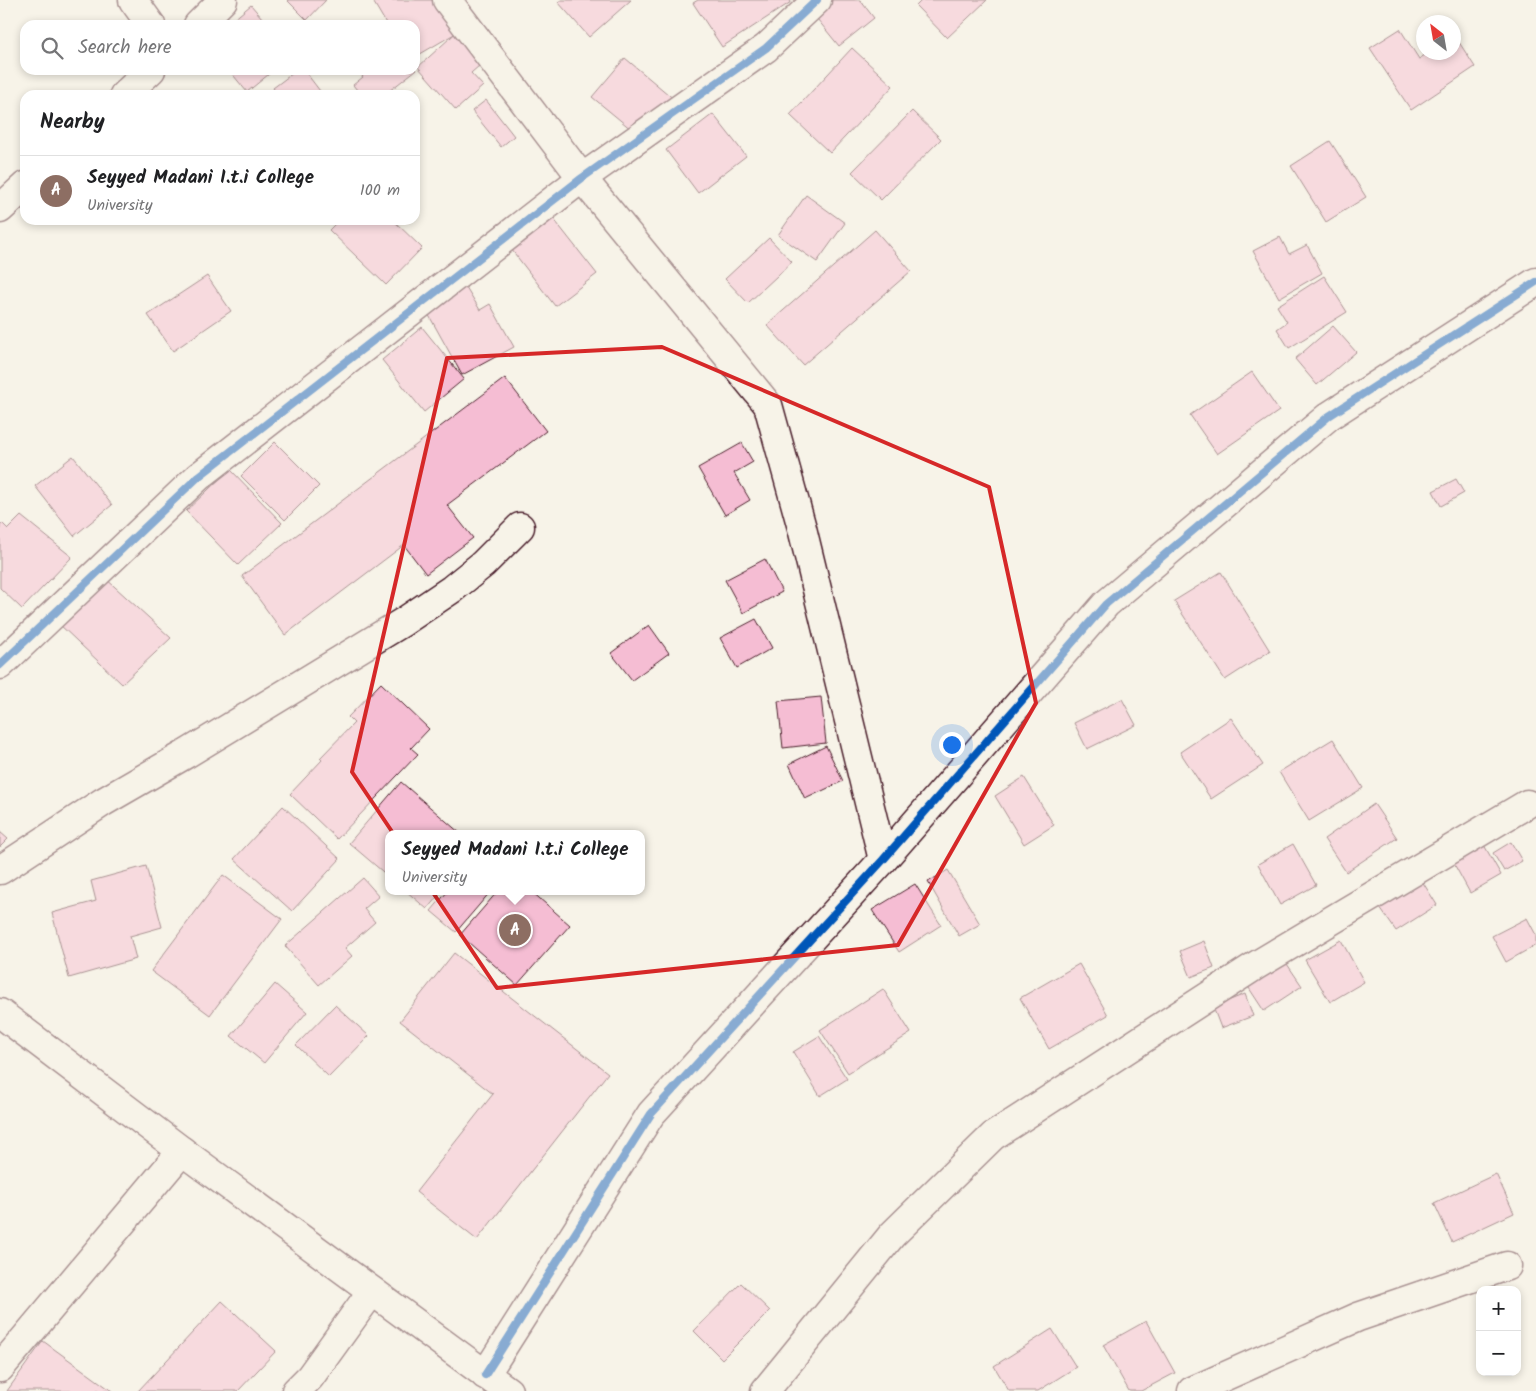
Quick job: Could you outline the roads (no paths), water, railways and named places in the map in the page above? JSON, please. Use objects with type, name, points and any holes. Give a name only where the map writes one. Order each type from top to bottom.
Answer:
[{"type":"street","points":[[133,0],[148,20]]},
{"type":"street","points":[[203,20],[223,0]]},
{"type":"street","points":[[447,0],[582,178],[768,405],[804,537],[883,860]]},
{"type":"street","points":[[0,665],[198,478],[582,178],[766,48],[817,0]]},
{"type":"street","points":[[129,90],[146,75]]},
{"type":"street","points":[[0,209],[20,191]]},
{"type":"street","points":[[485,1375],[651,1114],[883,860],[1106,604],[1329,416],[1536,282]]},
{"type":"street","points":[[0,870],[103,802],[404,622],[484,564],[520,527]]},
{"type":"street","points":[[765,1391],[892,1235],[993,1136],[1255,966],[1527,804]]},
{"type":"street","points":[[0,1013],[182,1151],[508,1391]]},
{"type":"street","points":[[0,1368],[182,1151]]},
{"type":"street","points":[[1192,1391],[1358,1317],[1507,1266]]},
{"type":"street","points":[[296,1391],[310,1377],[372,1291]]},
{"type":"place","name":"Seyyed Madani I.t.i College","points":[[515,930]]}]
